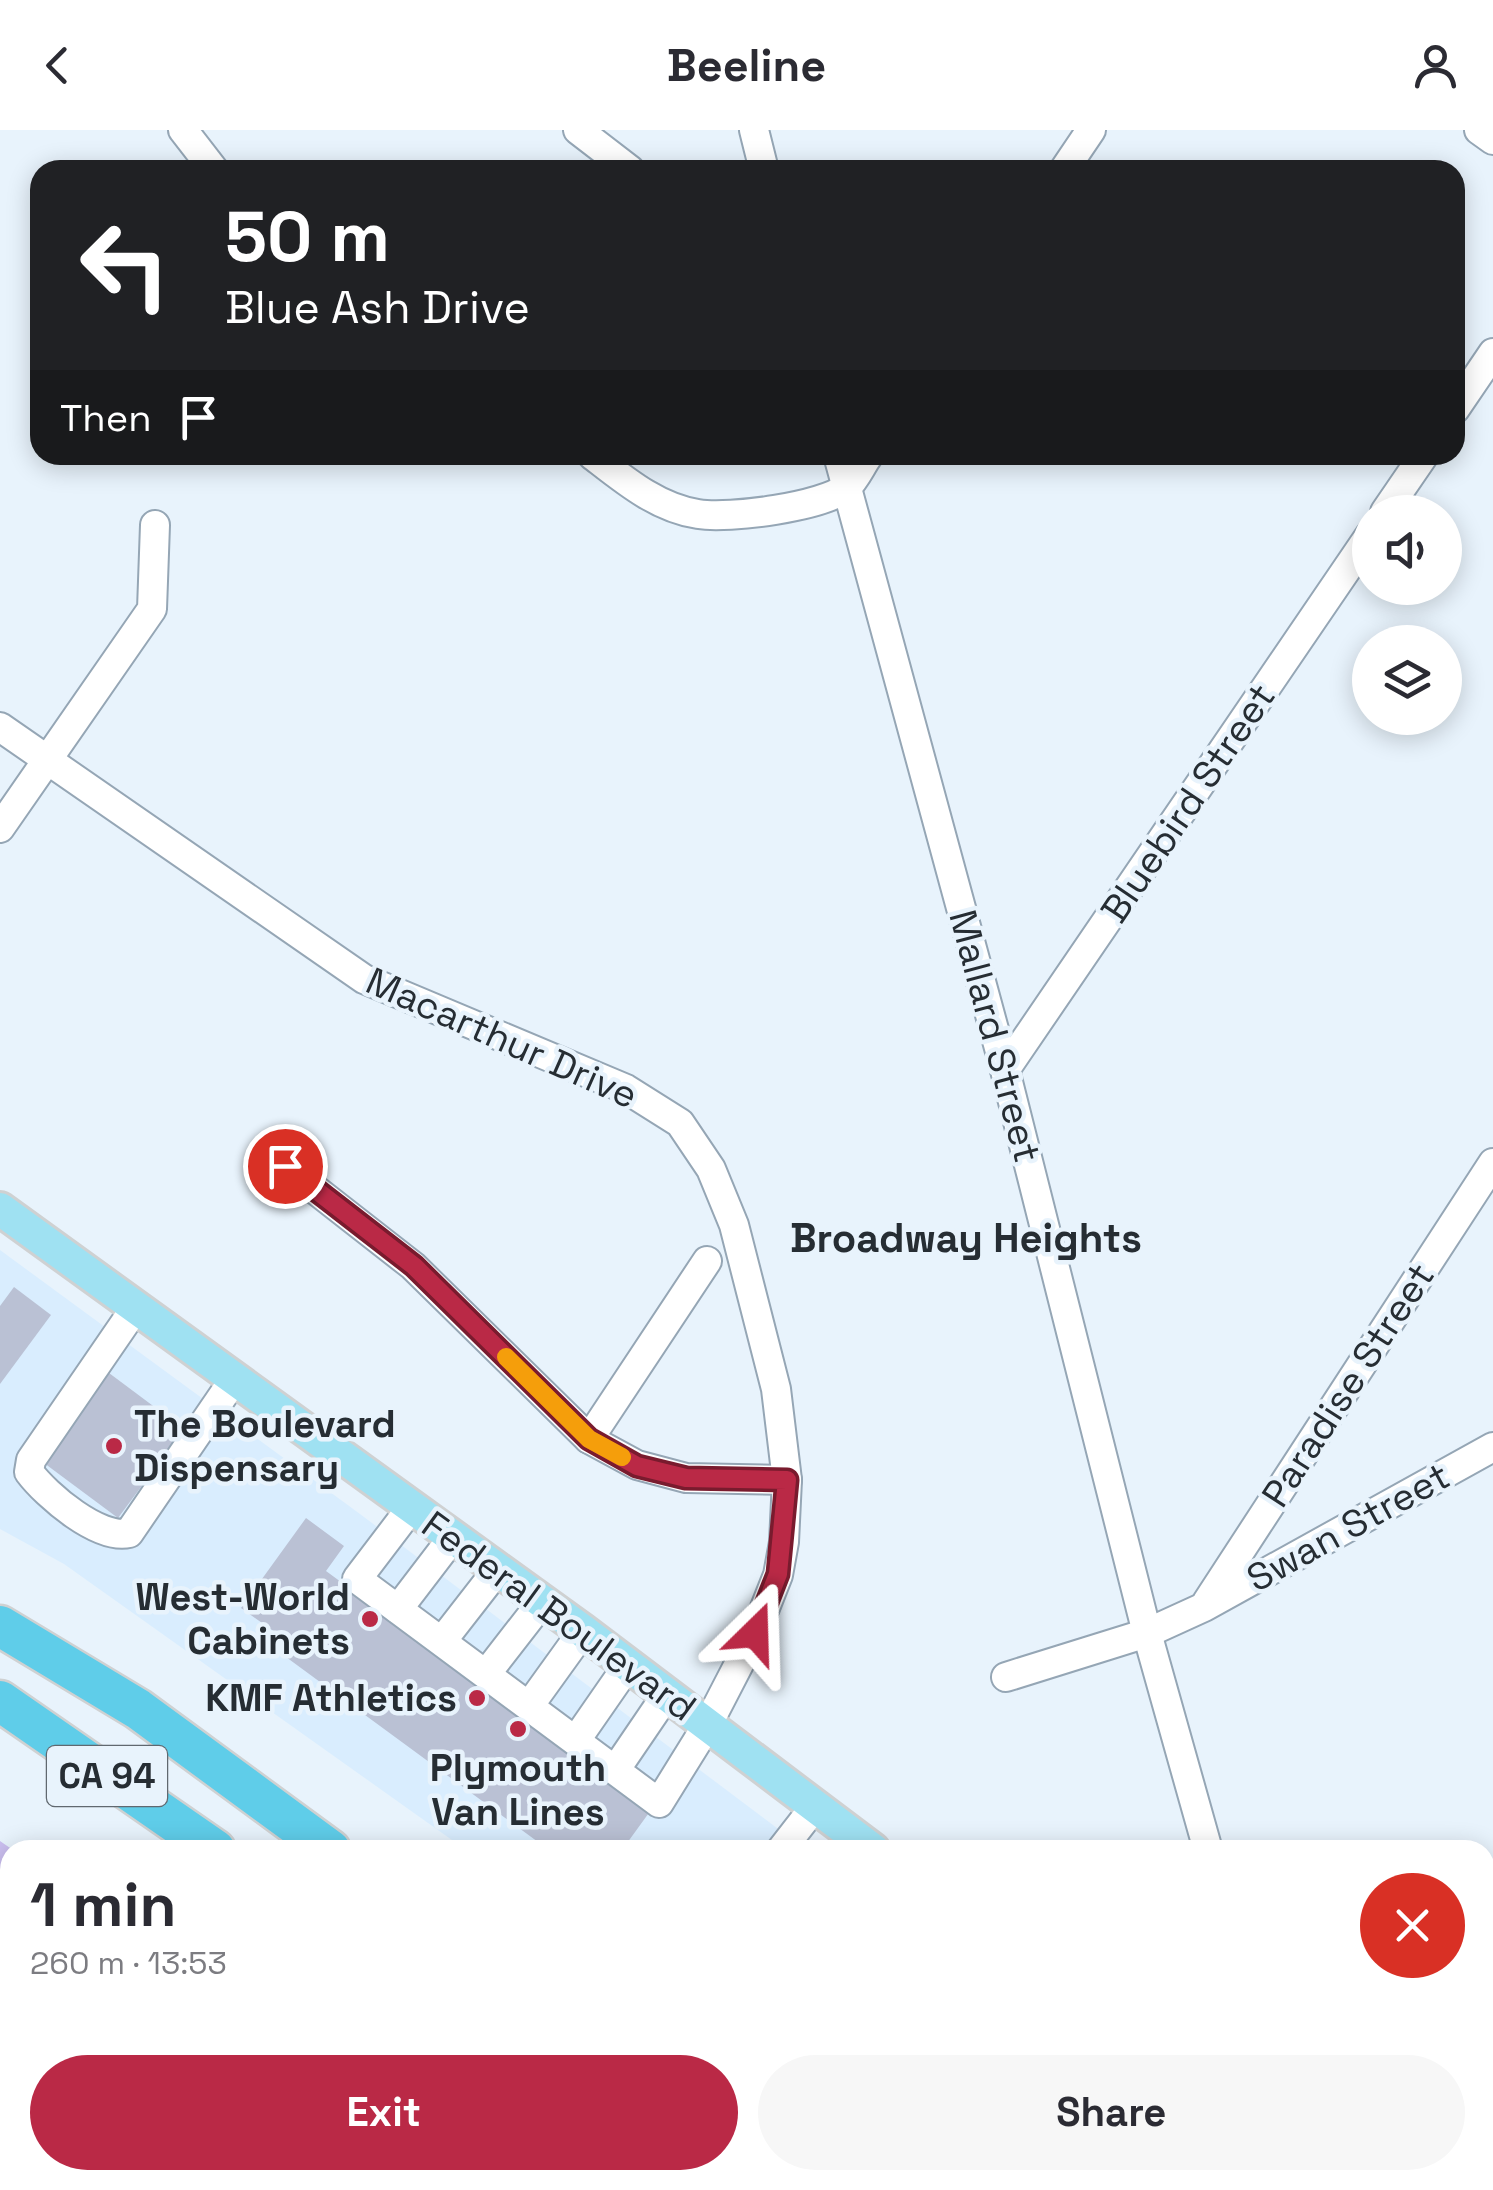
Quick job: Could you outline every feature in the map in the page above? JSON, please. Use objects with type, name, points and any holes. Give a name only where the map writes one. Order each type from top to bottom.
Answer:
[{"type":"highway","name":"CA 94","points":[[0,1626],[138,1710],[316,1840]]},
{"type":"highway","name":"CA 94","points":[[0,1701],[200,1840]]},
{"type":"main road","name":"Federal Boulevard","points":[[0,1209],[583,1631],[861,1840]]},
{"type":"street","points":[[182,130],[206,160]]},
{"type":"street","points":[[578,130],[617,160]]},
{"type":"street","points":[[754,130],[762,160]]},
{"type":"street","points":[[1071,160],[1091,130]]},
{"type":"street","points":[[1479,130],[1493,140]]},
{"type":"street","points":[[1465,394],[1493,353]]},
{"type":"street","points":[[605,465],[644,494],[696,514],[778,511],[846,488],[862,465]]},
{"type":"street","name":"Mallard Street","points":[[840,465],[1006,1070],[1147,1632],[1205,1840]]},
{"type":"street","points":[[1397,495],[1417,465]]},
{"type":"street","points":[[0,828],[152,609],[156,525]]},
{"type":"street","name":"Bluebird Street","points":[[1006,1070],[1352,561]]},
{"type":"street","name":"Macarthur Drive","points":[[0,727],[364,979],[626,1089],[680,1123],[711,1169],[734,1225],[776,1389],[787,1480],[778,1574],[755,1633],[708,1724],[660,1803],[616,1770]]},
{"type":"street","name":"Paradise Street","points":[[1204,1608],[1493,1163]]},
{"type":"street","points":[[285,1166],[414,1266],[589,1439],[637,1466],[686,1478],[787,1480]]},
{"type":"street","points":[[589,1439],[706,1261]]},
{"type":"street","points":[[136,1307],[31,1460],[29,1472],[102,1531],[116,1536],[129,1533],[235,1378]]},
{"type":"street","name":"Swan Street","points":[[1006,1677],[1147,1632],[1204,1608],[1493,1447]]},
{"type":"street","points":[[411,1508],[357,1579],[616,1770],[667,1694]]},
{"type":"street","points":[[398,1609],[453,1537]]},
{"type":"street","points":[[442,1642],[498,1569]]},
{"type":"street","points":[[486,1674],[542,1602]]},
{"type":"street","points":[[529,1706],[583,1631]]},
{"type":"street","points":[[576,1740],[628,1665]]},
{"type":"street","points":[[789,1840],[816,1805]]},
{"type":"shaded area","points":[[0,1250],[360,1514],[793,1840],[452,1840],[64,1564],[0,1529]]},
{"type":"building","points":[[14,1287],[51,1315],[0,1384],[0,1306]]},
{"type":"building","name":"The Boulevard Dispensary","points":[[109,1373],[184,1429],[118,1518],[44,1463]]},
{"type":"building","points":[[306,1518],[344,1546],[326,1571],[651,1810],[629,1840],[535,1840],[271,1646],[279,1635],[241,1608]]},
{"type":"slow traffic","points":[[506,1357],[589,1439],[622,1457]]},
{"type":"place","name":"The Boulevard Dispensary","points":[[114,1446]]},
{"type":"place","name":"West-World Cabinets","points":[[370,1619]]},
{"type":"place","name":"KMF Athletics","points":[[477,1698]]},
{"type":"place","name":"Plymouth Van Lines","points":[[518,1729]]},
{"type":"district","name":"Broadway Heights","points":[[966,1238]]},
{"type":"route","points":[[285,1166],[414,1266],[589,1439],[637,1466],[686,1478],[787,1480],[778,1574],[755,1633]]}]
